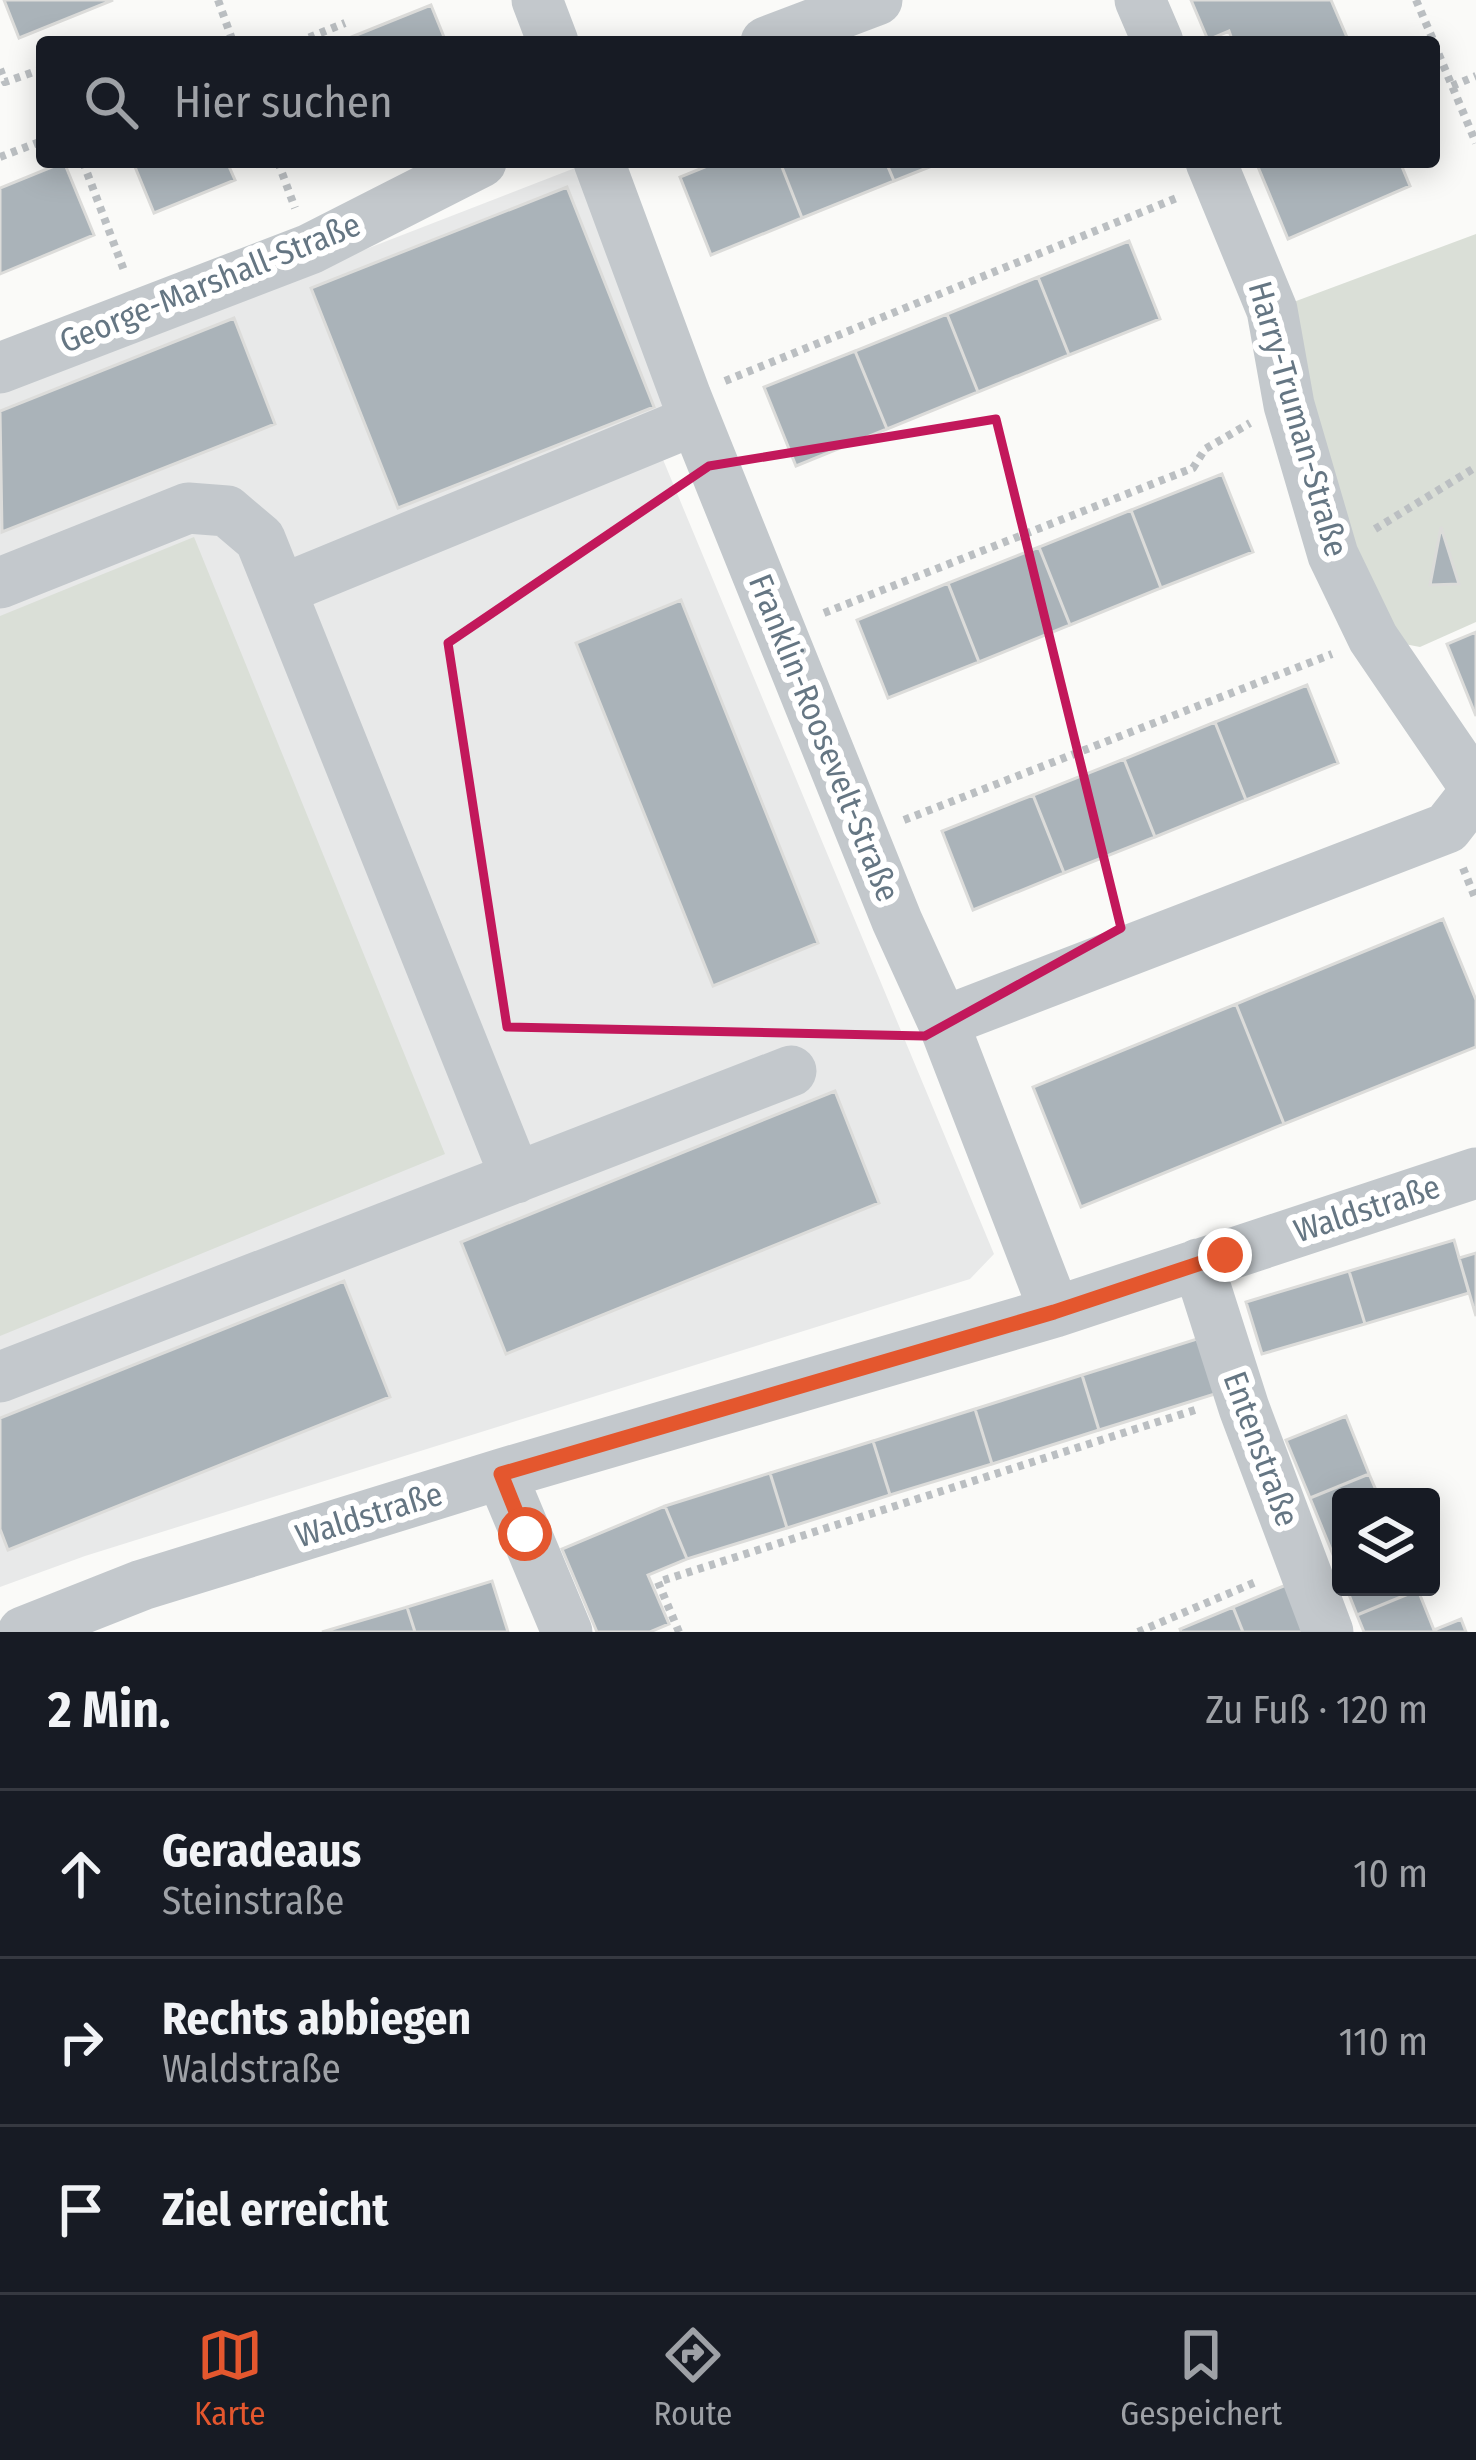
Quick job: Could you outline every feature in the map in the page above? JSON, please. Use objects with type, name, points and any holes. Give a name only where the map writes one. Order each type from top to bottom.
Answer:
[{"type":"street","points":[[537,0],[551,36]]},
{"type":"street","points":[[782,36],[877,0]]},
{"type":"street","points":[[1140,0],[1155,36]]},
{"type":"street","name":"George-Marshall-Straße","points":[[0,368],[310,248],[470,168]]},
{"type":"street","name":"Franklin-Roosevelt-Straße","points":[[601,168],[690,408],[943,1022],[1054,1312]]},
{"type":"street","name":"Harry-Truman-Straße","points":[[943,1022],[1447,828],[1476,790],[1372,638],[1334,554],[1289,406],[1272,310],[1215,171]]},
{"type":"street","points":[[281,590],[690,408]]},
{"type":"street","points":[[0,583],[188,508],[227,511],[260,539],[516,1178]]},
{"type":"street","points":[[0,1378],[790,1071]]},
{"type":"street","name":"Waldstraße","points":[[23,1632],[107,1616],[501,1474],[1054,1312],[1476,1173]]},
{"type":"street","name":"Entenstraße","points":[[1198,1264],[1240,1396],[1328,1632]]},
{"type":"street","points":[[501,1474],[567,1632]]},
{"type":"path","points":[[218,0],[231,36]]},
{"type":"path","points":[[1416,0],[1431,36]]},
{"type":"path","points":[[313,36],[345,23]]},
{"type":"path","points":[[1440,57],[1476,143]]},
{"type":"path","points":[[0,70],[4,82],[36,71]]},
{"type":"path","points":[[1452,86],[1476,76]]},
{"type":"path","points":[[0,157],[36,142]]},
{"type":"path","points":[[85,168],[141,314]]},
{"type":"path","points":[[690,408],[1215,171]]},
{"type":"path","points":[[781,631],[1193,468],[1205,448],[1225,434],[1289,406]]},
{"type":"path","points":[[1334,554],[1476,467]]},
{"type":"path","points":[[864,836],[1372,638]]},
{"type":"path","points":[[679,1632],[658,1582],[1240,1396]]},
{"type":"path","points":[[1138,1632],[1302,1563]]},
{"type":"highlighted area","points":[[996,419],[1121,928],[925,1036],[507,1027],[448,643],[709,466]]},
{"type":"shaded area","points":[[575,168],[665,406],[654,438],[994,1254],[970,1279],[85,1556],[0,1587],[0,391]]},
{"type":"shaded area","points":[[1476,234],[1476,622],[1420,647],[1373,638],[1272,310]]},
{"type":"shaded area","points":[[194,537],[445,1154],[0,1336],[0,616]]},
{"type":"building","points":[[4,0],[113,0],[19,38]]},
{"type":"building","points":[[1191,0],[1331,0],[1346,36],[1231,36],[1229,31],[1206,36]]},
{"type":"building","points":[[431,5],[444,36],[354,36]]},
{"type":"building","points":[[49,168],[66,168],[94,235],[0,274],[0,188]]},
{"type":"building","points":[[135,168],[230,168],[235,180],[154,213]]},
{"type":"building","points":[[702,168],[782,168],[802,218],[711,255],[680,177]]},
{"type":"building","points":[[782,168],[889,168],[894,181],[802,218]]},
{"type":"building","points":[[889,168],[927,168],[894,181]]},
{"type":"building","points":[[1258,168],[1402,168],[1410,186],[1288,239]]},
{"type":"building","points":[[567,187],[654,407],[398,508],[311,288]]},
{"type":"building","points":[[1129,241],[1160,319],[1069,355],[1038,277]]},
{"type":"building","points":[[1038,277],[1069,355],[978,392],[947,314]]},
{"type":"building","points":[[947,314],[978,392],[887,429],[855,351]]},
{"type":"building","points":[[234,318],[275,424],[2,532],[0,411]]},
{"type":"building","points":[[855,351],[887,429],[796,466],[764,387]]},
{"type":"building","points":[[1222,474],[1253,552],[1161,588],[1131,510]]},
{"type":"building","points":[[1131,510],[1161,588],[1070,625],[1039,547]]},
{"type":"building","points":[[1441,527],[1459,584],[1430,585]]},
{"type":"building","points":[[1039,547],[1070,625],[979,662],[948,583]]},
{"type":"building","points":[[948,583],[979,662],[888,698],[857,620]]},
{"type":"building","points":[[681,600],[818,943],[713,986],[576,643]]},
{"type":"building","points":[[1476,632],[1476,716],[1447,644]]},
{"type":"building","points":[[1307,685],[1338,763],[1246,800],[1215,722]]},
{"type":"building","points":[[1215,722],[1246,800],[1155,837],[1124,759]]},
{"type":"building","points":[[1124,759],[1155,837],[1064,873],[1033,795]]},
{"type":"building","points":[[1033,795],[1064,873],[973,910],[942,831]]},
{"type":"building","points":[[1443,919],[1476,1000],[1476,1047],[1284,1124],[1236,1004]]},
{"type":"building","points":[[1236,1004],[1284,1124],[1081,1207],[1033,1087]]},
{"type":"building","points":[[835,1091],[879,1203],[506,1354],[461,1242]]},
{"type":"building","points":[[1454,1240],[1469,1293],[1365,1324],[1349,1271]]},
{"type":"building","points":[[1476,1253],[1476,1316],[1459,1258]]},
{"type":"building","points":[[1349,1271],[1365,1324],[1262,1354],[1246,1302]]},
{"type":"building","points":[[344,1281],[390,1397],[8,1550],[0,1529],[0,1418]]},
{"type":"building","points":[[1200,1338],[1218,1393],[1099,1430],[1082,1375]]},
{"type":"building","points":[[1082,1375],[1099,1430],[992,1464],[975,1409]]},
{"type":"building","points":[[975,1409],[992,1464],[890,1495],[873,1441]]},
{"type":"building","points":[[1346,1416],[1369,1474],[1310,1498],[1286,1440]]},
{"type":"building","points":[[873,1441],[890,1495],[787,1528],[770,1473]]},
{"type":"building","points":[[770,1473],[787,1528],[687,1559],[665,1506]]},
{"type":"building","points":[[1369,1474],[1375,1488],[1335,1488]]},
{"type":"building","points":[[1332,1489],[1332,1552],[1310,1498]]},
{"type":"building","points":[[665,1506],[687,1559],[648,1575],[669,1624],[650,1632],[597,1632],[562,1549]]},
{"type":"building","points":[[492,1581],[508,1632],[415,1632],[407,1607]]},
{"type":"building","points":[[1286,1585],[1305,1632],[1243,1632],[1233,1607]]},
{"type":"building","points":[[1350,1596],[1403,1596],[1357,1615]]},
{"type":"building","points":[[1403,1596],[1420,1596],[1434,1630],[1461,1619],[1466,1632],[1364,1632],[1357,1615]]},
{"type":"building","points":[[407,1607],[415,1632],[322,1632]]},
{"type":"building","points":[[1233,1607],[1243,1632],[1181,1632],[1180,1629]]},
{"type":"route","points":[[525,1534],[501,1474],[1054,1312],[1225,1255]]}]
